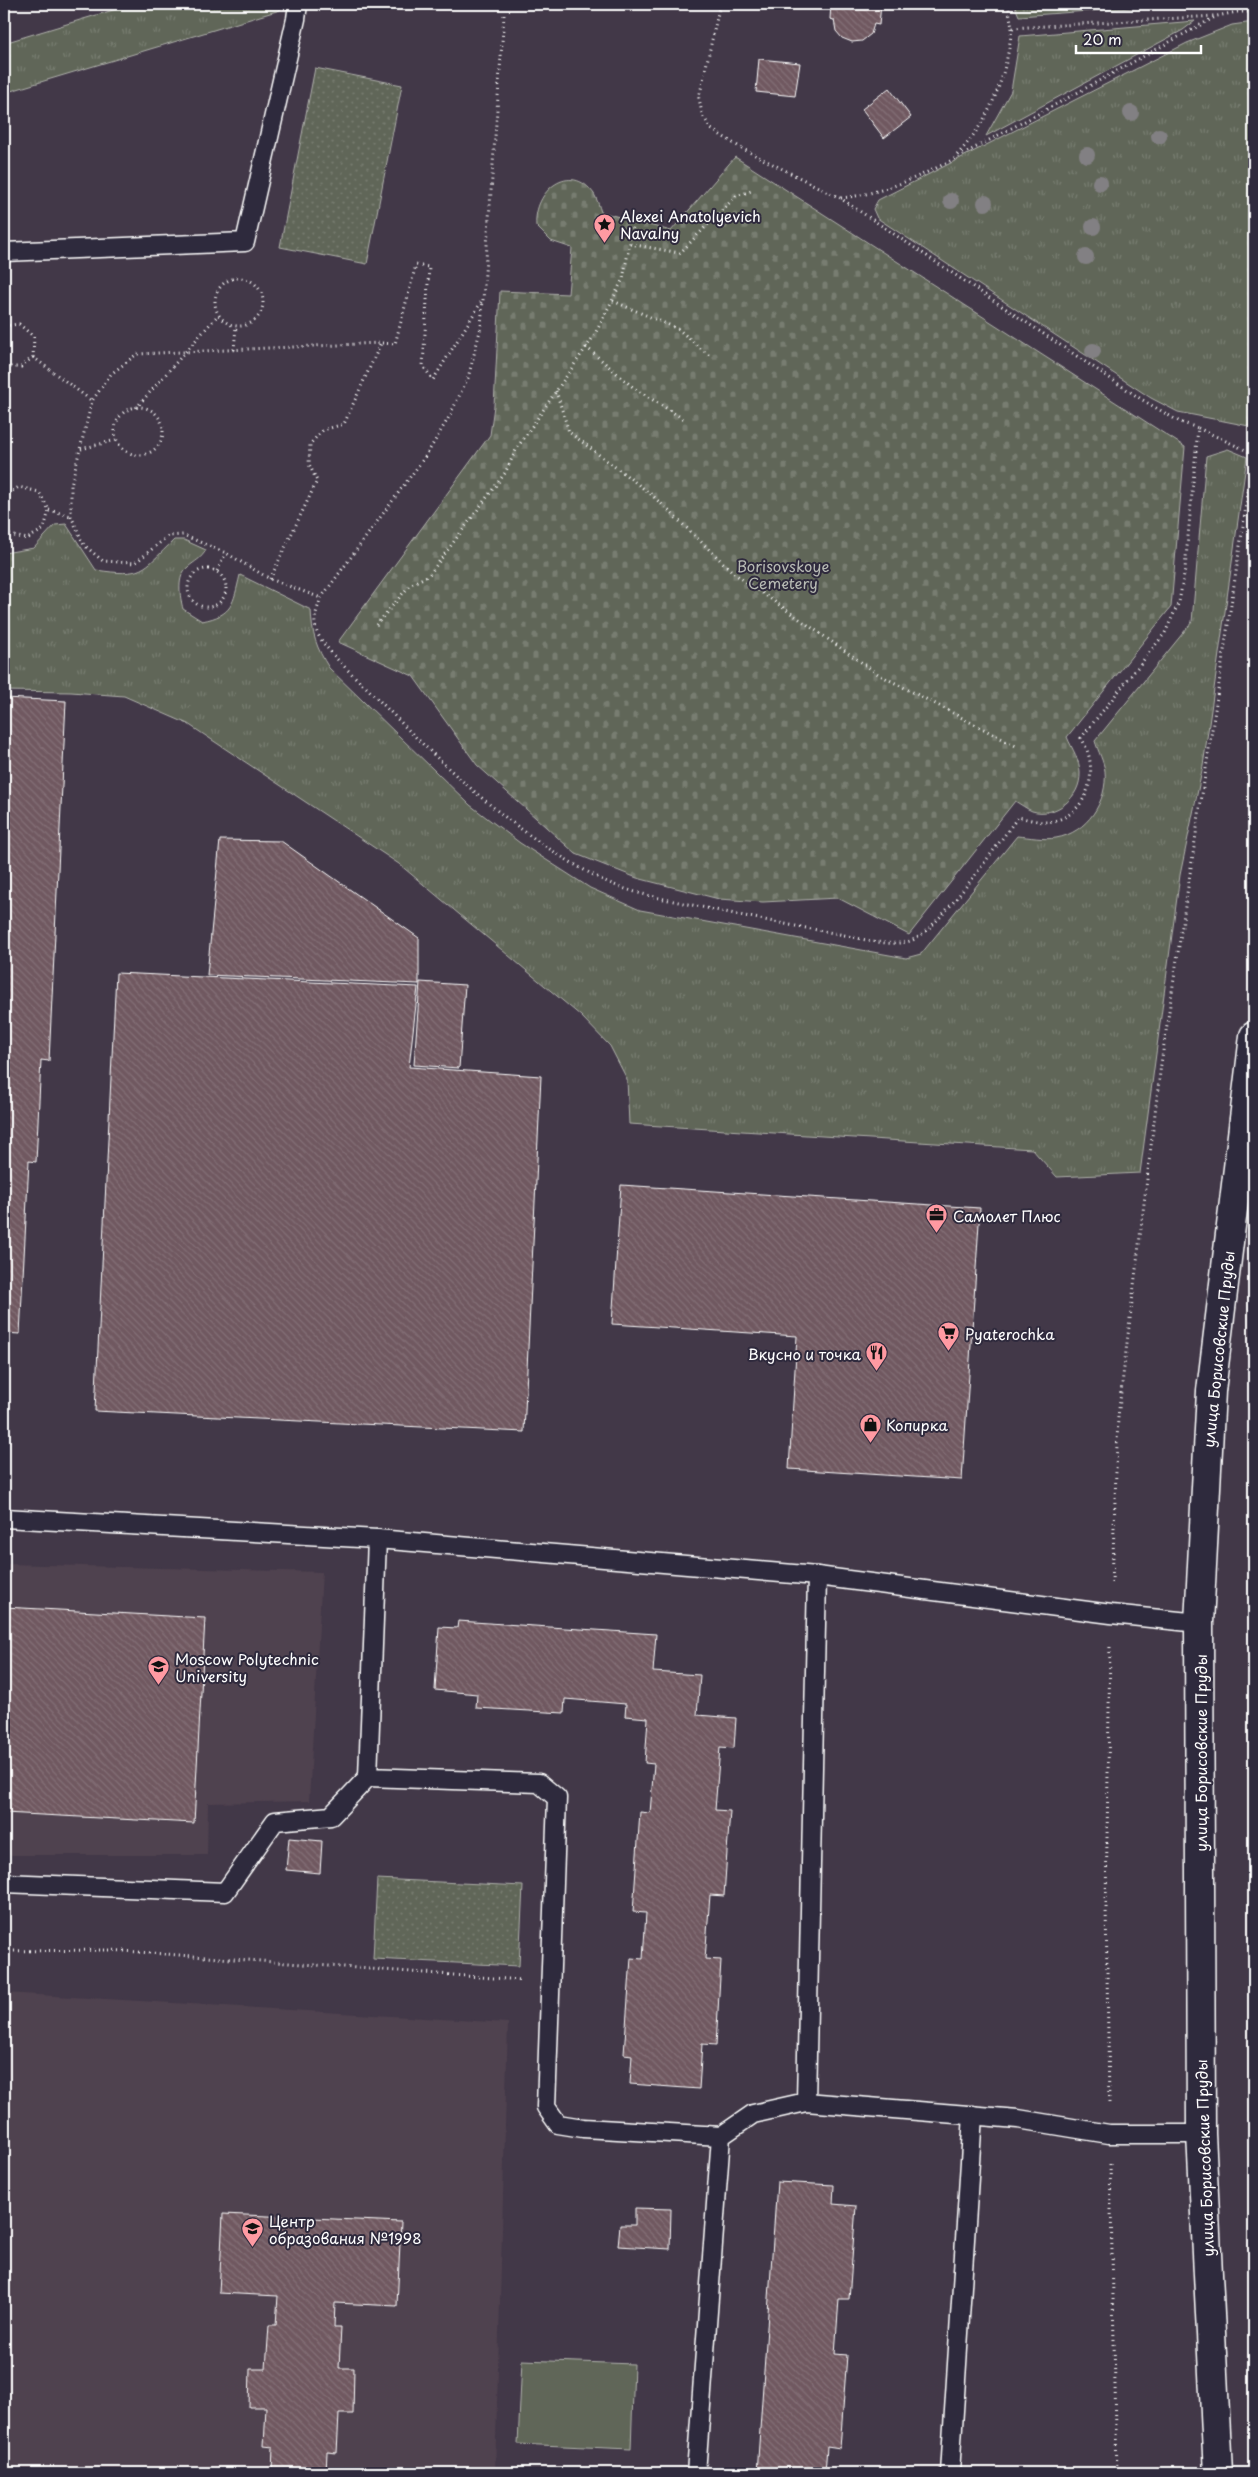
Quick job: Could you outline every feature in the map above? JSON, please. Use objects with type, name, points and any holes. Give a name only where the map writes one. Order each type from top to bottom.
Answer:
[{"type":"main road","name":"улица Борисовские Пруды","points":[[1218,2473],[1201,2134],[1199,1623],[1211,1391],[1254,1036]]},
{"type":"lane","points":[[4,252],[244,242],[298,4]]},
{"type":"lane","points":[[4,1518],[376,1539],[817,1576],[1111,1614],[1199,1623]]},
{"type":"lane","points":[[4,1883],[226,1892],[275,1821],[331,1816],[368,1777],[376,1539]]},
{"type":"lane","points":[[806,2102],[817,1576]]},
{"type":"lane","points":[[368,1777],[538,1783],[557,1798],[548,1982],[546,2107],[558,2124],[583,2128],[721,2136],[753,2114],[806,2102],[1018,2119],[1109,2134],[1201,2134]]},
{"type":"lane","points":[[950,2473],[973,2115]]},
{"type":"lane","points":[[696,2473],[721,2136]]},
{"type":"path","points":[[720,4],[699,98],[702,114],[711,128],[741,148],[840,198],[1141,399],[1180,422],[1198,428],[1254,454],[1161,1064],[1118,1417],[1111,1614],[1106,1904],[1109,2134],[1118,2473]]},
{"type":"path","points":[[954,158],[968,143],[992,106],[1004,73],[1012,28],[1008,4]]},
{"type":"path","points":[[1012,28],[1217,16],[1237,12],[1254,12]]},
{"type":"path","points":[[504,15],[484,298],[481,327],[468,378],[448,419],[404,486],[321,598],[314,623],[318,635],[343,665],[471,789],[521,829],[571,861],[609,882],[646,895],[772,922],[884,942],[910,941],[924,934],[941,917],[1018,817],[1053,822],[1072,812],[1082,802],[1092,772],[1089,752],[1081,738],[1165,633],[1179,602],[1185,569],[1198,428]]},
{"type":"path","points":[[840,198],[863,196],[886,189],[954,158],[1217,16]]},
{"type":"path","points":[[630,244],[680,254],[736,196],[751,191]]},
{"type":"path","points":[[376,625],[411,584],[429,575],[505,473],[517,448],[586,347],[613,302],[623,279],[634,221]]},
{"type":"path","points":[[321,598],[270,579],[226,553],[183,535],[168,536],[135,563],[103,561],[84,545],[71,516],[71,484],[92,401],[111,374],[137,354],[382,343],[396,344],[416,265],[429,267],[423,366],[433,380],[484,298]]},
{"type":"path","points":[[235,276],[255,282],[264,301],[257,321],[236,328],[220,319],[214,303],[219,286],[235,276]]},
{"type":"path","points":[[613,302],[678,329],[711,357]]},
{"type":"path","points":[[136,408],[183,352],[218,315]]},
{"type":"path","points":[[4,326],[19,324],[34,337],[33,357],[21,367],[4,367]]},
{"type":"path","points":[[234,350],[236,328]]},
{"type":"path","points":[[270,579],[317,481],[309,464],[310,444],[323,430],[344,424],[382,343]]},
{"type":"path","points":[[586,347],[634,388],[685,420]]},
{"type":"path","points":[[33,357],[92,401]]},
{"type":"path","points":[[556,391],[569,432],[652,494],[734,574],[878,674],[1016,746]]},
{"type":"path","points":[[130,408],[149,408],[162,422],[162,441],[148,454],[128,454],[116,440],[116,421],[130,408]]},
{"type":"path","points":[[81,449],[116,440]]},
{"type":"path","points":[[4,496],[19,487],[39,492],[49,510],[44,529],[27,539],[6,534],[4,530]]},
{"type":"path","points":[[49,510],[71,516]]},
{"type":"path","points":[[216,571],[226,553]]},
{"type":"path","points":[[202,569],[216,571],[226,584],[223,598],[211,607],[197,605],[187,593],[190,578],[202,569]]},
{"type":"path","points":[[4,1951],[110,1950],[548,1982]]},
{"type":"shaded area","name":"Moscow Polytechnic University","points":[[4,1564],[322,1572],[309,1801],[208,1803],[207,1855],[4,1855]]},
{"type":"shaded area","name":"Центр образования №1998","points":[[4,1993],[508,2023],[495,2473],[4,2473]]},
{"type":"green space","points":[[133,4],[282,4],[280,10],[4,93],[4,43]]},
{"type":"green space","points":[[1014,4],[1186,4],[1019,16]]},
{"type":"green space","points":[[1195,21],[1183,30],[986,136],[1011,91],[1020,36]]},
{"type":"green space","points":[[1254,22],[1254,395],[1249,426],[1178,412],[1151,398],[877,218],[873,209],[878,200],[1187,43],[1232,25]]},
{"type":"green space","points":[[315,68],[402,85],[367,264],[280,247]]},
{"type":"green space","name":"Borisovskoye Cemetery","points":[[735,157],[1185,447],[1171,607],[1067,737],[1080,768],[1079,782],[1076,790],[1065,804],[1050,811],[1032,811],[1015,801],[909,935],[838,898],[763,902],[719,899],[637,878],[576,854],[477,765],[413,676],[338,642],[490,435],[494,406],[500,291],[568,294],[572,248],[551,241],[536,226],[537,213],[547,191],[555,184],[565,180],[575,180],[585,184],[594,194],[601,212],[671,231]]},
{"type":"green space","points":[[1228,449],[1247,457],[1203,766],[1180,875],[1140,1173],[1057,1177],[1032,1149],[629,1124],[627,1079],[610,1046],[581,1016],[399,864],[188,724],[124,696],[71,692],[4,691],[4,553],[34,548],[55,525],[66,524],[96,570],[124,573],[133,572],[148,565],[174,540],[184,540],[206,550],[200,558],[184,571],[180,581],[183,609],[202,621],[220,615],[230,607],[233,601],[240,575],[311,610],[312,627],[316,640],[329,668],[470,805],[520,843],[590,888],[640,910],[906,958],[921,954],[1017,836],[1047,839],[1067,835],[1086,823],[1093,814],[1099,804],[1105,782],[1105,771],[1095,741],[1192,622],[1206,456]]},
{"type":"green space","points":[[377,1879],[523,1886],[519,1966],[373,1959]]},
{"type":"green space","points":[[522,2360],[634,2364],[631,2449],[518,2444]]},
{"type":"building","points":[[831,4],[881,4],[879,25],[874,24],[871,34],[862,41],[852,42],[842,38],[836,31],[834,20],[830,19]]},
{"type":"building","points":[[759,59],[800,63],[795,96],[756,92]]},
{"type":"building","points":[[889,88],[911,117],[884,138],[862,109]]},
{"type":"building","points":[[4,698],[66,701],[49,1061],[41,1060],[36,1162],[29,1161],[20,1334],[4,1333]]},
{"type":"building","points":[[220,840],[281,841],[419,938],[419,984],[207,975]]},
{"type":"building","points":[[116,973],[418,987],[409,1067],[541,1076],[524,1432],[95,1411]]},
{"type":"building","points":[[420,982],[465,985],[459,1068],[414,1065]]},
{"type":"building","points":[[621,1185],[980,1208],[962,1480],[789,1469],[797,1336],[612,1324]]},
{"type":"building","points":[[4,1607],[205,1618],[194,1823],[4,1813]]},
{"type":"building","points":[[458,1621],[656,1634],[653,1672],[700,1675],[697,1715],[736,1718],[734,1748],[720,1747],[715,1810],[730,1811],[724,1896],[710,1895],[705,1959],[721,1960],[716,2045],[702,2044],[699,2089],[630,2084],[632,2055],[624,2054],[631,1958],[643,1959],[646,1913],[633,1912],[640,1812],[650,1813],[654,1764],[645,1763],[648,1718],[625,1716],[626,1704],[565,1699],[564,1713],[476,1708],[477,1694],[435,1690],[439,1627],[457,1628]]},
{"type":"building","points":[[289,1838],[322,1841],[320,1873],[286,1870]]},
{"type":"building","points":[[777,2182],[834,2185],[833,2204],[856,2206],[849,2299],[839,2299],[835,2354],[847,2355],[840,2448],[827,2446],[825,2473],[757,2473]]},
{"type":"building","points":[[635,2208],[671,2209],[670,2249],[618,2246],[620,2225],[635,2225]]},
{"type":"building","points":[[223,2214],[401,2222],[397,2306],[335,2303],[334,2327],[341,2327],[339,2368],[354,2368],[353,2414],[339,2414],[337,2453],[327,2452],[326,2473],[272,2473],[273,2447],[264,2446],[266,2407],[249,2407],[250,2369],[266,2369],[269,2325],[276,2325],[278,2296],[219,2293]]},
{"type":"place","name":"Alexei Anatolyevich Navalny","points":[[604,243]]},
{"type":"place","name":"Самолет Плюс","points":[[937,1234]]},
{"type":"place","name":"Pyaterochka","points":[[949,1352]]},
{"type":"place","name":"Вкусно и точка","points":[[877,1372]]},
{"type":"place","name":"Копирка","points":[[870,1443]]},
{"type":"place","name":"Moscow Polytechnic University","points":[[159,1686]]},
{"type":"place","name":"Центр образования №1998","points":[[253,2248]]}]
